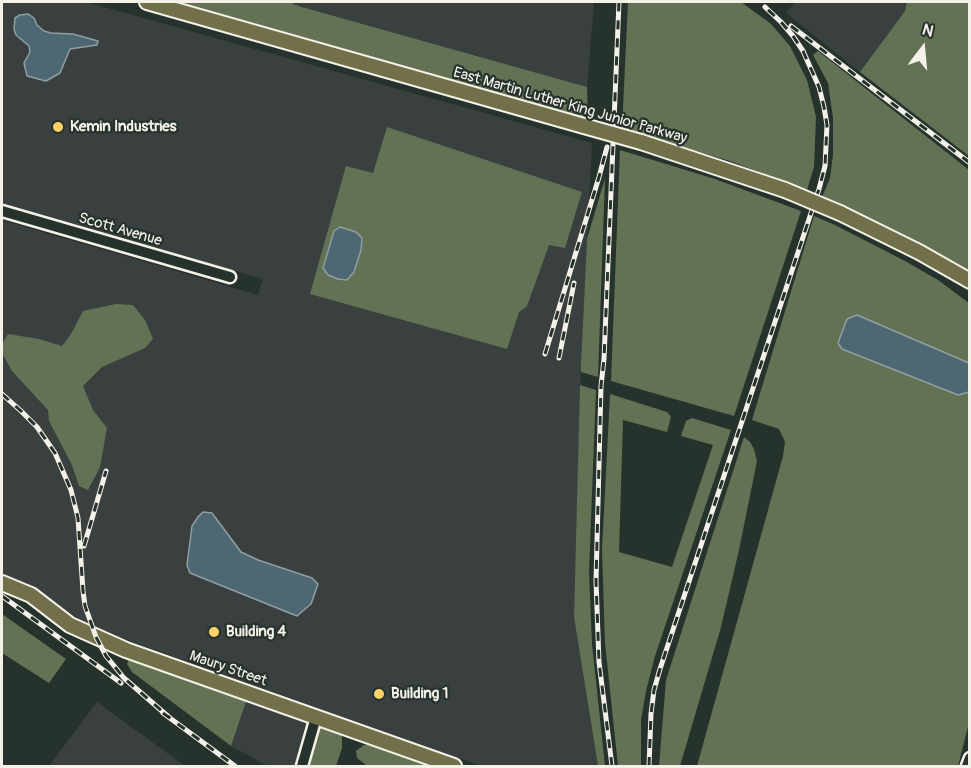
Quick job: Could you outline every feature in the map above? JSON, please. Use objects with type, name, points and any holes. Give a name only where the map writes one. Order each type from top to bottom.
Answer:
[{"type":"main road","name":"East Martin Luther King Junior Parkway","points":[[147,2],[642,142],[785,190],[840,213],[918,252],[969,281]]},
{"type":"main road","name":"Maury Street","points":[[2,583],[31,595],[70,625],[96,638],[454,766]]},
{"type":"street","name":"Scott Avenue","points":[[2,211],[230,277]]},
{"type":"street","points":[[302,766],[316,717]]},
{"type":"street","points":[[967,766],[969,758]]},
{"type":"shaded area","name":"Kemin Industries","points":[[2,2],[86,2],[592,143],[581,364],[574,617],[598,766],[481,766],[119,637],[83,622],[30,585],[2,575],[2,220],[258,295],[263,279],[2,203]]},
{"type":"shaded area","points":[[293,2],[594,2],[587,87],[302,7]]},
{"type":"shaded area","points":[[795,2],[908,2],[905,11],[860,72],[786,13]]},
{"type":"shaded area","points":[[247,699],[306,723],[294,766],[268,766],[231,746]]},
{"type":"shaded area","points":[[97,702],[185,766],[49,766]]},
{"type":"green space","points":[[174,2],[293,2],[302,7],[587,87],[588,119]]},
{"type":"green space","points":[[628,2],[741,2],[771,24],[790,46],[807,80],[816,117],[814,167],[807,190],[730,161],[622,129]]},
{"type":"green space","points":[[907,2],[969,2],[969,156],[860,72],[905,11]]},
{"type":"green space","points":[[818,51],[969,170],[969,271],[842,205],[822,197],[830,178],[833,155],[833,118],[828,83],[813,55]]},
{"type":"green space","points":[[387,127],[582,192],[565,248],[549,245],[527,306],[519,312],[507,349],[310,294],[346,166],[373,173]]},
{"type":"green space","points":[[620,150],[715,179],[801,211],[734,416],[611,381]]},
{"type":"green space","points":[[605,178],[598,377],[581,372],[581,364],[587,239]]},
{"type":"green space","points":[[814,216],[905,261],[938,280],[969,303],[969,723],[958,766],[697,766],[783,456],[785,442],[779,429],[752,420]]},
{"type":"green space","points":[[116,304],[133,305],[145,320],[153,339],[145,348],[102,367],[83,386],[93,410],[107,428],[100,467],[88,490],[79,486],[72,465],[49,421],[48,410],[12,371],[2,353],[2,344],[8,334],[39,339],[62,346],[83,311]]},
{"type":"green space","points":[[580,385],[596,390],[589,572],[592,644],[605,766],[598,766],[574,617]]},
{"type":"green space","points":[[610,394],[667,412],[671,417],[667,432],[623,420],[619,552],[672,567],[713,445],[681,436],[686,421],[692,418],[731,430],[655,656],[641,720],[641,766],[618,766],[605,643],[602,550]]},
{"type":"green space","points":[[744,437],[754,449],[757,461],[721,627],[680,766],[659,766],[666,680]]},
{"type":"green space","points":[[2,614],[66,659],[49,683],[2,653]]},
{"type":"green space","points":[[130,657],[247,699],[231,746],[132,672],[127,664]]},
{"type":"green space","points":[[320,727],[342,734],[342,748],[336,766],[308,766]]},
{"type":"green space","points":[[374,744],[436,766],[366,765],[357,758],[356,751],[364,745]]},
{"type":"water","points":[[28,14],[44,31],[73,34],[98,41],[97,45],[70,49],[60,73],[46,81],[27,76],[24,63],[30,52],[29,46],[16,35],[14,29],[15,18]]},
{"type":"water","points":[[340,227],[356,232],[362,238],[354,272],[347,280],[328,275],[323,268],[334,231]]},
{"type":"water","points":[[857,315],[969,363],[969,392],[958,395],[842,349],[838,343],[847,319]]},
{"type":"water","points":[[203,512],[212,513],[241,552],[312,578],[318,584],[311,604],[297,616],[190,573],[187,565],[192,526]]},
{"type":"railway","points":[[612,766],[599,662],[596,581],[601,386],[619,2]]},
{"type":"railway","points":[[649,766],[651,714],[660,669],[825,166],[827,125],[819,87],[803,51],[793,36],[765,7]]},
{"type":"railway","points":[[791,26],[970,163]]},
{"type":"railway","points":[[545,354],[607,147]]},
{"type":"railway","points":[[559,358],[574,283]]},
{"type":"railway","points":[[2,394],[37,427],[55,453],[71,490],[78,518],[85,606],[96,637],[106,656],[124,678],[170,718]]},
{"type":"railway","points":[[84,546],[106,471]]},
{"type":"railway","points":[[2,596],[121,683]]},
{"type":"railway","points":[[163,713],[235,766]]},
{"type":"place","name":"Kemin Industries","points":[[58,127]]},
{"type":"place","name":"Building 4","points":[[214,632]]},
{"type":"place","name":"Building 1","points":[[379,694]]}]
